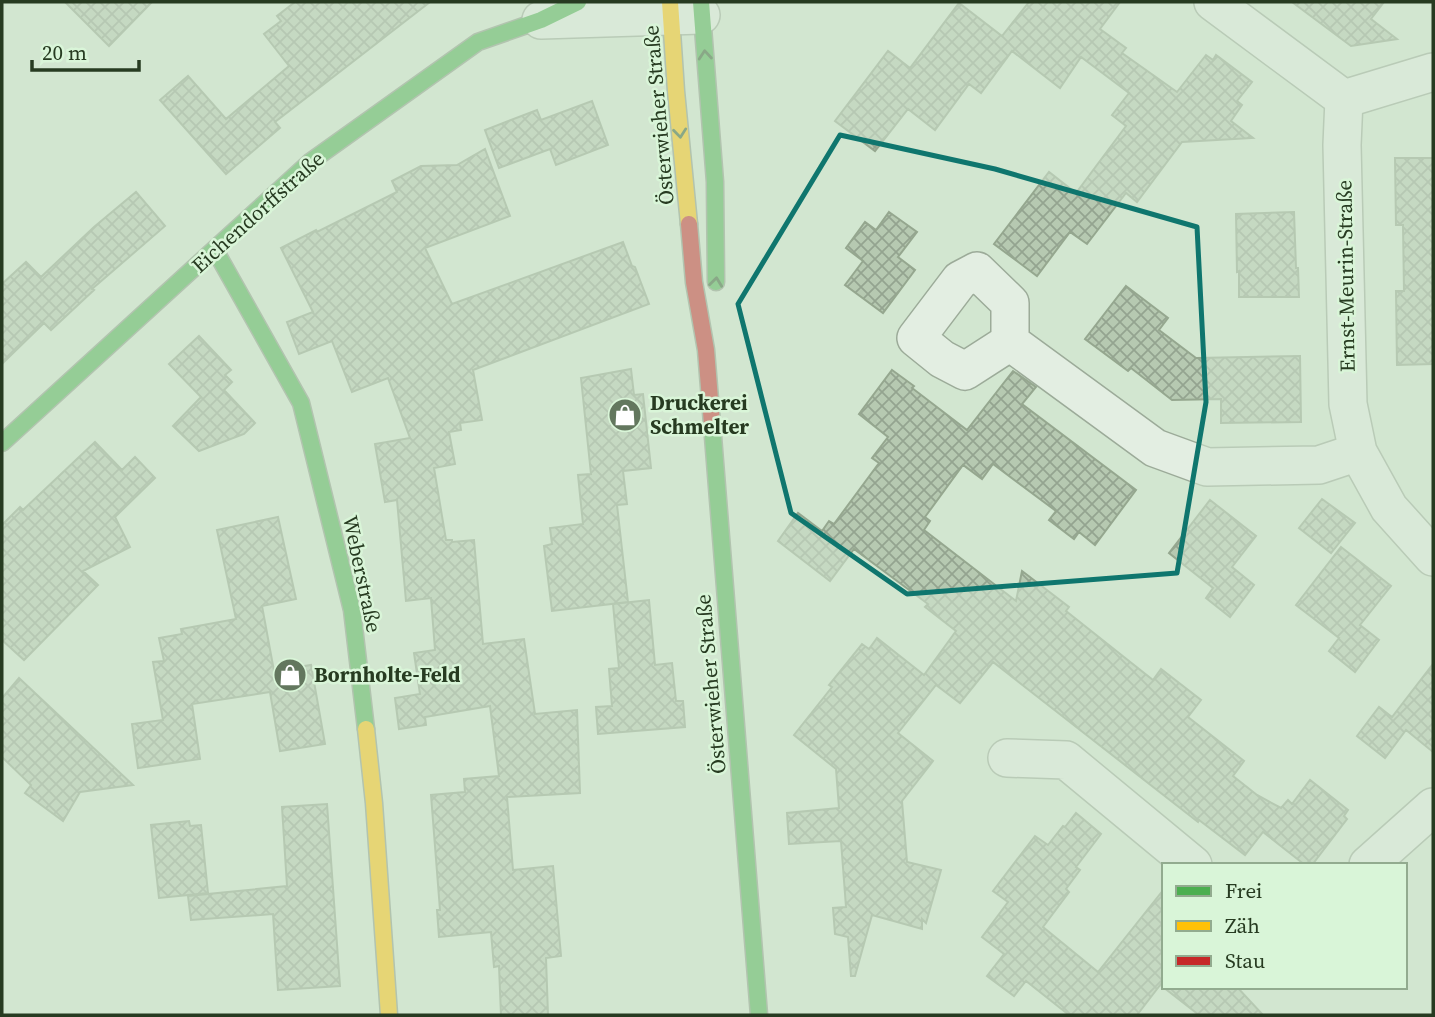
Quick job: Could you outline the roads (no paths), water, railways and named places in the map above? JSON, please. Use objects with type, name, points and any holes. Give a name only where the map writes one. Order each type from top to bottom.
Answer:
[{"type":"street","name":"Eichendorffstraße","points":[[2,443],[310,162],[478,42],[541,20],[578,2]]},
{"type":"street","points":[[1213,2],[1344,99],[1433,72]]},
{"type":"street","name":"Eichendorffstraße","points":[[541,20],[686,9]]},
{"type":"street","name":"Österwieher Straße","points":[[686,9],[715,182],[717,274],[706,349]]},
{"type":"street","name":"Österwieher Straße","points":[[686,9],[676,91],[694,282],[706,349],[759,1015]]},
{"type":"street","name":"Ernst-Meurin-Straße","points":[[1344,99],[1342,145],[1349,404],[1358,452],[1389,508],[1433,557]]},
{"type":"street","name":"Weberstraße","points":[[215,250],[301,403],[352,610],[373,803],[389,1015]]},
{"type":"street","points":[[1010,342],[1155,448],[1207,467],[1319,465],[1358,452]]},
{"type":"street","points":[[1007,758],[1066,760],[1191,863]]},
{"type":"street","points":[[1370,863],[1433,807]]},
{"type":"place","name":"Druckerei Schmelter","points":[[625,415]]},
{"type":"place","name":"Bornholte-Feld","points":[[290,675]]}]
